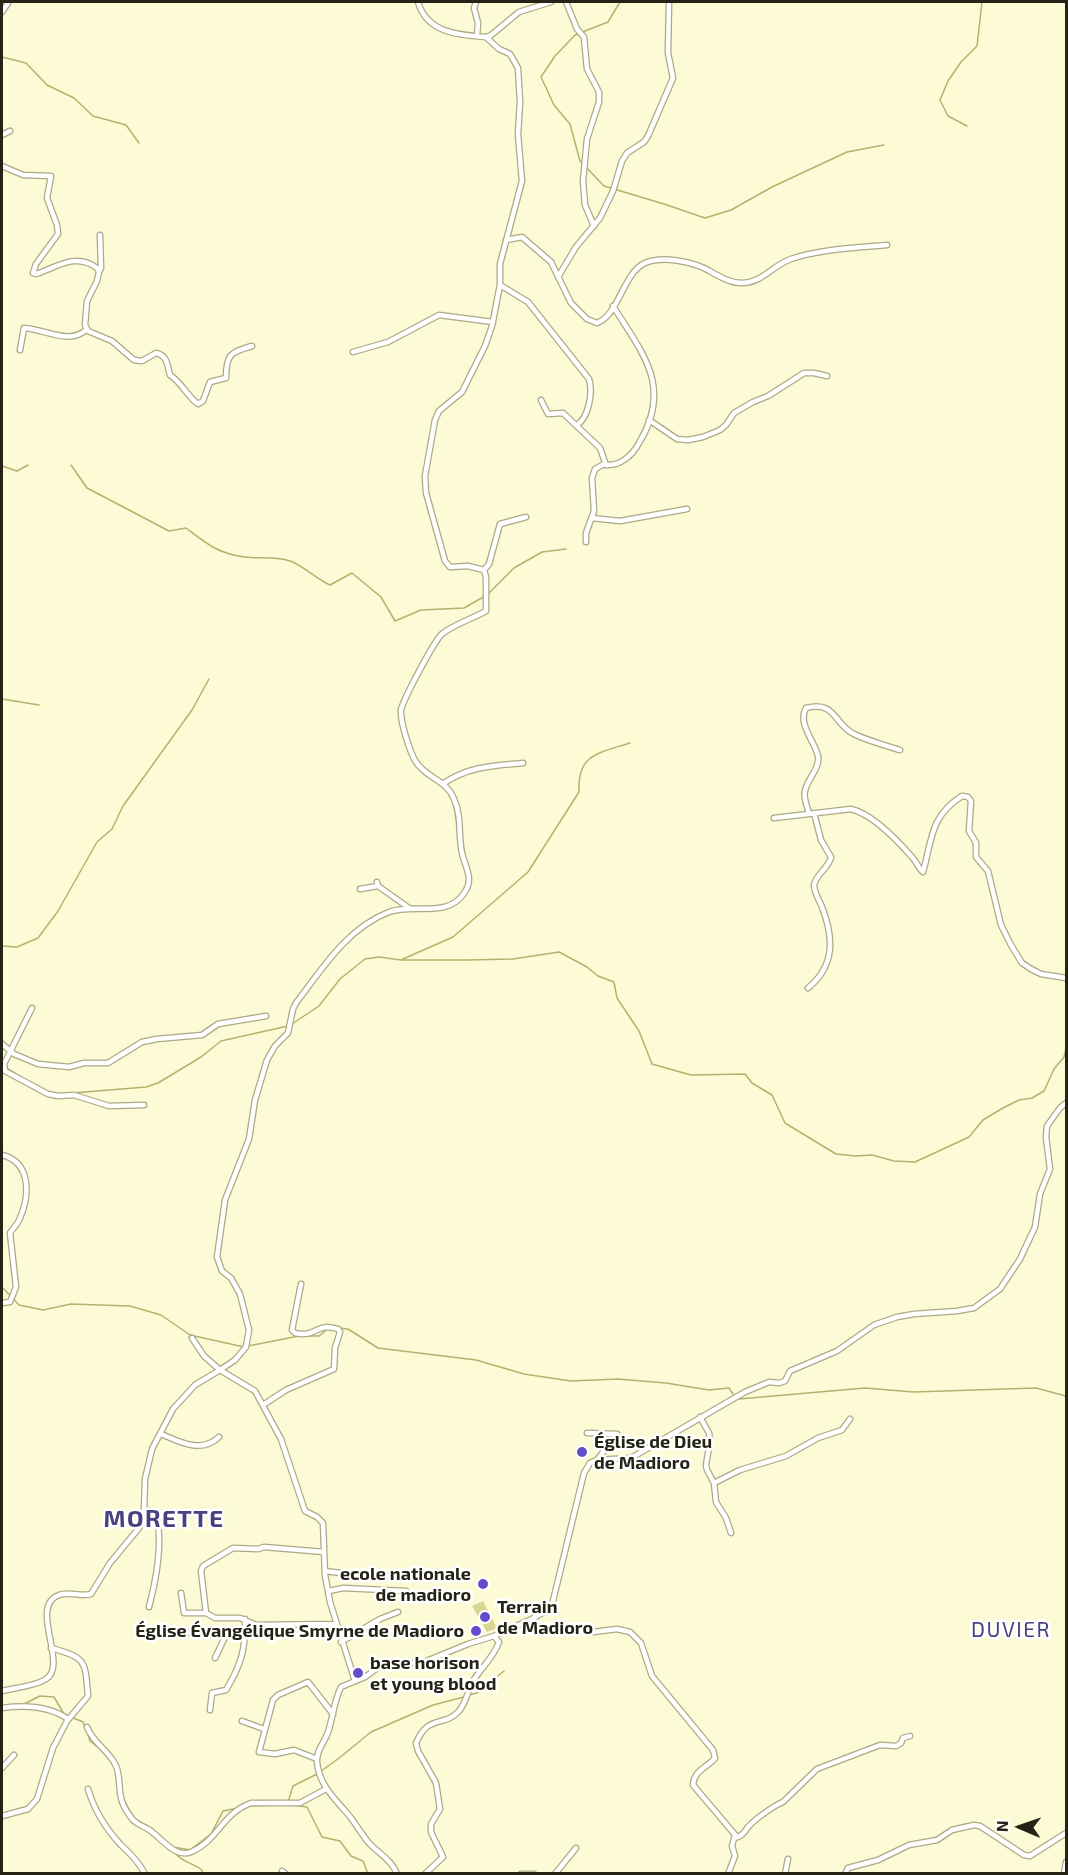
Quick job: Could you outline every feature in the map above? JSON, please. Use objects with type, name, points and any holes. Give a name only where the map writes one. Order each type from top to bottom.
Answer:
[{"type":"street","points":[[418,2],[427,19],[438,29],[486,37],[519,12],[551,2]]},
{"type":"street","points":[[476,2],[474,8],[478,23],[477,36]]},
{"type":"street","points":[[566,2],[585,42],[587,69],[599,92],[599,102],[587,139],[583,181],[585,206],[594,226]]},
{"type":"street","points":[[558,277],[576,247],[600,218],[627,153],[644,142],[648,136],[673,78],[668,53],[669,2]]},
{"type":"street","points":[[2,12],[8,3]]},
{"type":"street","points":[[484,570],[468,566],[450,567],[445,561],[426,493],[425,476],[437,414],[462,392],[485,346],[493,322],[500,285],[500,264],[522,182],[518,134],[520,76],[510,54],[499,49],[486,37]]},
{"type":"street","points":[[2,135],[10,131]]},
{"type":"street","points":[[2,166],[22,175],[51,177],[47,198],[58,234],[36,264],[33,273],[36,274],[71,260],[92,263],[99,272]]},
{"type":"street","points":[[100,235],[101,268],[87,301],[85,325],[90,333],[112,341],[134,360],[142,361],[156,353],[162,355],[167,361],[170,375],[180,382],[189,396],[198,404],[203,401],[210,382],[226,378],[226,366],[231,354],[252,346]]},
{"type":"street","points":[[506,240],[519,237],[525,239],[550,262],[571,303],[592,323],[602,322],[635,270],[652,261],[668,260],[687,263],[726,279],[749,283],[788,260],[819,253],[887,245]]},
{"type":"street","points":[[500,285],[528,302],[589,379],[591,385],[588,408],[577,425]]},
{"type":"street","points":[[586,542],[594,502],[592,478],[595,469],[604,464],[620,463],[630,455],[644,436],[653,404],[653,377],[635,340],[613,306]]},
{"type":"street","points":[[352,352],[388,342],[439,315],[493,322]]},
{"type":"street","points":[[20,350],[24,328],[45,331],[65,338],[81,334],[87,329]]},
{"type":"street","points":[[649,420],[677,439],[688,440],[703,437],[720,430],[734,413],[768,396],[804,373],[827,376]]},
{"type":"street","points":[[541,400],[548,414],[563,413],[600,448],[604,464]]},
{"type":"street","points":[[592,518],[620,521],[687,508]]},
{"type":"street","points":[[484,570],[489,564],[500,524],[526,517]]},
{"type":"street","points":[[2,1691],[47,1679],[53,1672],[54,1663],[47,1626],[48,1607],[55,1597],[62,1593],[91,1594],[110,1563],[139,1528],[144,1510],[145,1479],[153,1449],[173,1409],[195,1385],[235,1360],[246,1347],[249,1330],[240,1294],[231,1278],[222,1271],[217,1257],[225,1200],[249,1139],[255,1100],[267,1060],[275,1046],[288,1033],[296,1003],[334,953],[363,927],[388,912],[409,908],[425,910],[453,904],[465,891],[470,880],[461,848],[460,825],[455,801],[444,783],[426,773],[415,760],[401,710],[433,643],[443,633],[486,611],[484,570]]},
{"type":"street","points":[[808,988],[818,979],[826,966],[830,940],[829,927],[814,889],[816,878],[830,862],[831,857],[820,840],[812,813],[805,801],[805,790],[818,764],[818,758],[805,723],[806,708],[828,709],[852,734],[900,750]]},
{"type":"street","points":[[444,783],[457,774],[472,769],[523,763]]},
{"type":"street","points":[[774,818],[851,809],[860,811],[901,845],[915,860],[919,870],[923,872],[932,830],[944,811],[954,801],[962,796],[968,797],[971,801],[969,831],[976,843],[976,857],[988,871],[1001,925],[1011,945],[1022,963],[1031,969],[1041,974],[1066,978]]},
{"type":"street","points":[[360,889],[378,884],[409,908]]},
{"type":"street","points":[[32,1008],[4,1064],[4,1070],[48,1094],[74,1095],[115,1107],[144,1105]]},
{"type":"street","points":[[2,1044],[10,1051],[38,1064],[69,1067],[108,1063],[142,1042],[202,1035],[218,1024],[266,1016]]},
{"type":"street","points":[[397,1874],[326,1789],[322,1778],[317,1760],[318,1751],[328,1733],[341,1687],[365,1677],[379,1667],[424,1662],[495,1636],[532,1619],[552,1605],[584,1473],[590,1463],[597,1460],[631,1458],[757,1386],[784,1381],[790,1371],[837,1351],[874,1325],[914,1314],[974,1308],[1000,1289],[1020,1259],[1035,1227],[1040,1194],[1050,1169],[1047,1126],[1059,1108],[1066,1103]]},
{"type":"street","points":[[2,1155],[18,1163],[23,1171],[27,1188],[20,1221],[10,1233],[16,1287],[10,1302],[2,1303]]},
{"type":"street","points":[[263,1405],[286,1390],[334,1369],[335,1348],[340,1332],[338,1329],[325,1327],[314,1333],[302,1335],[295,1334],[292,1330],[301,1284]]},
{"type":"street","points":[[192,1338],[204,1356],[220,1370],[255,1391],[281,1439],[305,1511],[323,1523],[328,1591],[341,1642],[355,1681]]},
{"type":"street","points":[[700,1417],[709,1433],[710,1449],[706,1465],[714,1483],[716,1502],[732,1533]]},
{"type":"street","points":[[714,1483],[740,1470],[786,1456],[818,1438],[842,1430],[850,1419]]},
{"type":"street","points":[[587,1433],[617,1434],[597,1460]]},
{"type":"street","points":[[161,1434],[194,1446],[210,1444],[219,1437]]},
{"type":"street","points":[[144,1510],[155,1512],[160,1530],[154,1587],[149,1607]]},
{"type":"street","points":[[206,1613],[201,1571],[203,1566],[233,1548],[258,1549],[264,1547],[324,1551]]},
{"type":"street","points":[[325,1570],[356,1575],[397,1576]]},
{"type":"street","points":[[328,1591],[343,1588],[406,1591]]},
{"type":"street","points":[[181,1593],[184,1613],[206,1613],[214,1618],[245,1620],[265,1625],[336,1624]]},
{"type":"street","points":[[341,1642],[380,1619],[398,1612]]},
{"type":"street","points":[[210,1710],[213,1693],[226,1690],[242,1659],[245,1620]]},
{"type":"street","points":[[593,1632],[617,1629],[630,1632],[642,1643],[652,1676],[713,1750],[715,1758],[700,1769],[693,1785],[737,1837]]},
{"type":"street","points":[[187,1632],[245,1637]]},
{"type":"street","points":[[215,1658],[226,1635]]},
{"type":"street","points":[[425,1874],[443,1857],[430,1832],[430,1828],[440,1813],[440,1805],[434,1776],[418,1751],[416,1743],[425,1726],[460,1710],[472,1683],[499,1642],[495,1636]]},
{"type":"street","points":[[2,1816],[28,1809],[37,1799],[52,1748],[68,1719],[88,1696],[86,1668],[72,1654],[51,1648]]},
{"type":"street","points":[[317,1760],[294,1750],[276,1754],[261,1753],[259,1750],[273,1700],[278,1695],[309,1682],[333,1714]]},
{"type":"street","points":[[2,1708],[27,1707],[59,1713],[68,1719]]},
{"type":"street","points":[[242,1721],[264,1729]]},
{"type":"street","points":[[87,1727],[92,1739],[115,1762],[121,1802],[132,1819],[184,1854],[204,1845],[211,1839],[225,1818],[246,1805],[251,1803],[300,1803],[326,1789]]},
{"type":"street","points":[[728,1874],[735,1856],[732,1846],[734,1838],[744,1834],[749,1826],[777,1804],[783,1802],[817,1769],[880,1745],[896,1746],[903,1738],[910,1736]]},
{"type":"street","points":[[2,1768],[14,1755]]},
{"type":"street","points":[[88,1789],[92,1802],[104,1823],[120,1844],[138,1861],[146,1874]]},
{"type":"street","points":[[845,1874],[848,1868],[878,1860],[909,1845],[937,1840],[951,1830],[974,1825],[980,1826],[1024,1855],[1030,1856],[1066,1833]]},
{"type":"street","points":[[555,1874],[576,1848]]},
{"type":"street","points":[[785,1874],[788,1859]]},
{"type":"street","points":[[1064,1874],[1066,1862]]},
{"type":"street","points":[[521,1874],[534,1874]]},
{"type":"shaded area","name":"Terrain de Madioro","points":[[483,1601],[497,1628],[487,1632],[472,1606]]},
{"type":"waterway","points":[[583,164],[580,161],[570,124],[554,105],[541,77],[555,56],[575,35],[608,22],[620,2]]},
{"type":"waterway","points":[[967,126],[948,116],[940,100],[948,81],[961,62],[977,46],[982,2]]},
{"type":"waterway","points":[[2,57],[26,63],[47,85],[74,98],[93,116],[126,125],[139,143]]},
{"type":"waterway","points":[[586,167],[604,186],[705,218],[731,210],[772,187],[847,152],[884,145]]},
{"type":"waterway","points":[[2,466],[17,471],[28,465]]},
{"type":"waterway","points":[[71,465],[87,488],[169,531],[186,528],[200,539],[226,553],[250,558],[290,561],[330,585],[352,573],[381,597],[395,621],[421,610],[464,608],[485,596]]},
{"type":"waterway","points":[[489,593],[514,568],[542,552],[566,549]]},
{"type":"waterway","points":[[2,946],[17,947],[38,938],[58,911],[97,842],[112,829],[123,806],[192,710],[209,679]]},
{"type":"waterway","points":[[2,699],[39,705]]},
{"type":"waterway","points":[[403,959],[453,937],[528,872],[579,792],[579,779],[586,762],[600,753],[630,743]]},
{"type":"waterway","points":[[292,1024],[319,1006],[340,979],[365,959],[379,957],[401,960],[513,959],[559,952],[587,967],[598,976],[614,982],[617,998],[639,1031],[652,1064],[691,1075],[745,1074],[752,1083],[772,1095],[785,1123],[836,1154],[872,1155],[894,1161],[915,1162],[969,1137],[983,1120],[1003,1108],[1019,1100],[1032,1098],[1044,1091],[1054,1069],[1064,1057],[1066,1048]]},
{"type":"waterway","points":[[73,1093],[146,1087],[158,1083],[201,1057],[221,1041],[288,1026]]},
{"type":"waterway","points":[[5,1067],[16,1074]]},
{"type":"waterway","points":[[2,1287],[19,1305],[43,1310],[71,1304],[130,1306],[161,1315],[190,1335],[244,1347]]},
{"type":"waterway","points":[[307,1336],[319,1336],[329,1328]]},
{"type":"waterway","points":[[339,1328],[348,1329],[378,1348],[476,1360],[524,1374],[571,1381],[618,1379],[709,1390],[729,1388],[733,1394]]},
{"type":"waterway","points":[[248,1346],[299,1336]]},
{"type":"waterway","points":[[739,1399],[865,1388],[913,1392],[1036,1388],[1066,1396]]},
{"type":"waterway","points":[[468,1695],[477,1693],[504,1671]]},
{"type":"waterway","points":[[24,1704],[40,1696],[54,1697],[64,1714]]},
{"type":"waterway","points":[[321,1771],[371,1732],[433,1705],[464,1697]]},
{"type":"waterway","points":[[71,1717],[83,1722],[85,1727]]},
{"type":"waterway","points":[[87,1732],[90,1741],[100,1749]]},
{"type":"waterway","points":[[288,1802],[293,1786],[317,1774]]},
{"type":"waterway","points":[[125,1802],[133,1816]]},
{"type":"waterway","points":[[249,1806],[274,1805]]},
{"type":"waterway","points":[[291,1805],[307,1807],[322,1837],[340,1841],[351,1856],[363,1861],[368,1874]]},
{"type":"waterway","points":[[173,1847],[190,1850],[211,1834],[223,1811],[238,1808]]},
{"type":"waterway","points":[[176,1854],[202,1870],[202,1874]]},
{"type":"place","name":"Église de Dieu de Madioro","points":[[582,1452]]},
{"type":"place","name":"ecole nationale de madioro","points":[[483,1584]]},
{"type":"place","name":"Terrain de Madioro","points":[[485,1617]]},
{"type":"place","name":"Église Évangélique Smyrne de Madioro","points":[[476,1631]]},
{"type":"place","name":"base horison et young blood","points":[[358,1673]]},
{"type":"district","name":"MORETTE","points":[[164,1519]]},
{"type":"district","name":"DUVIER","points":[[1011,1630]]}]
